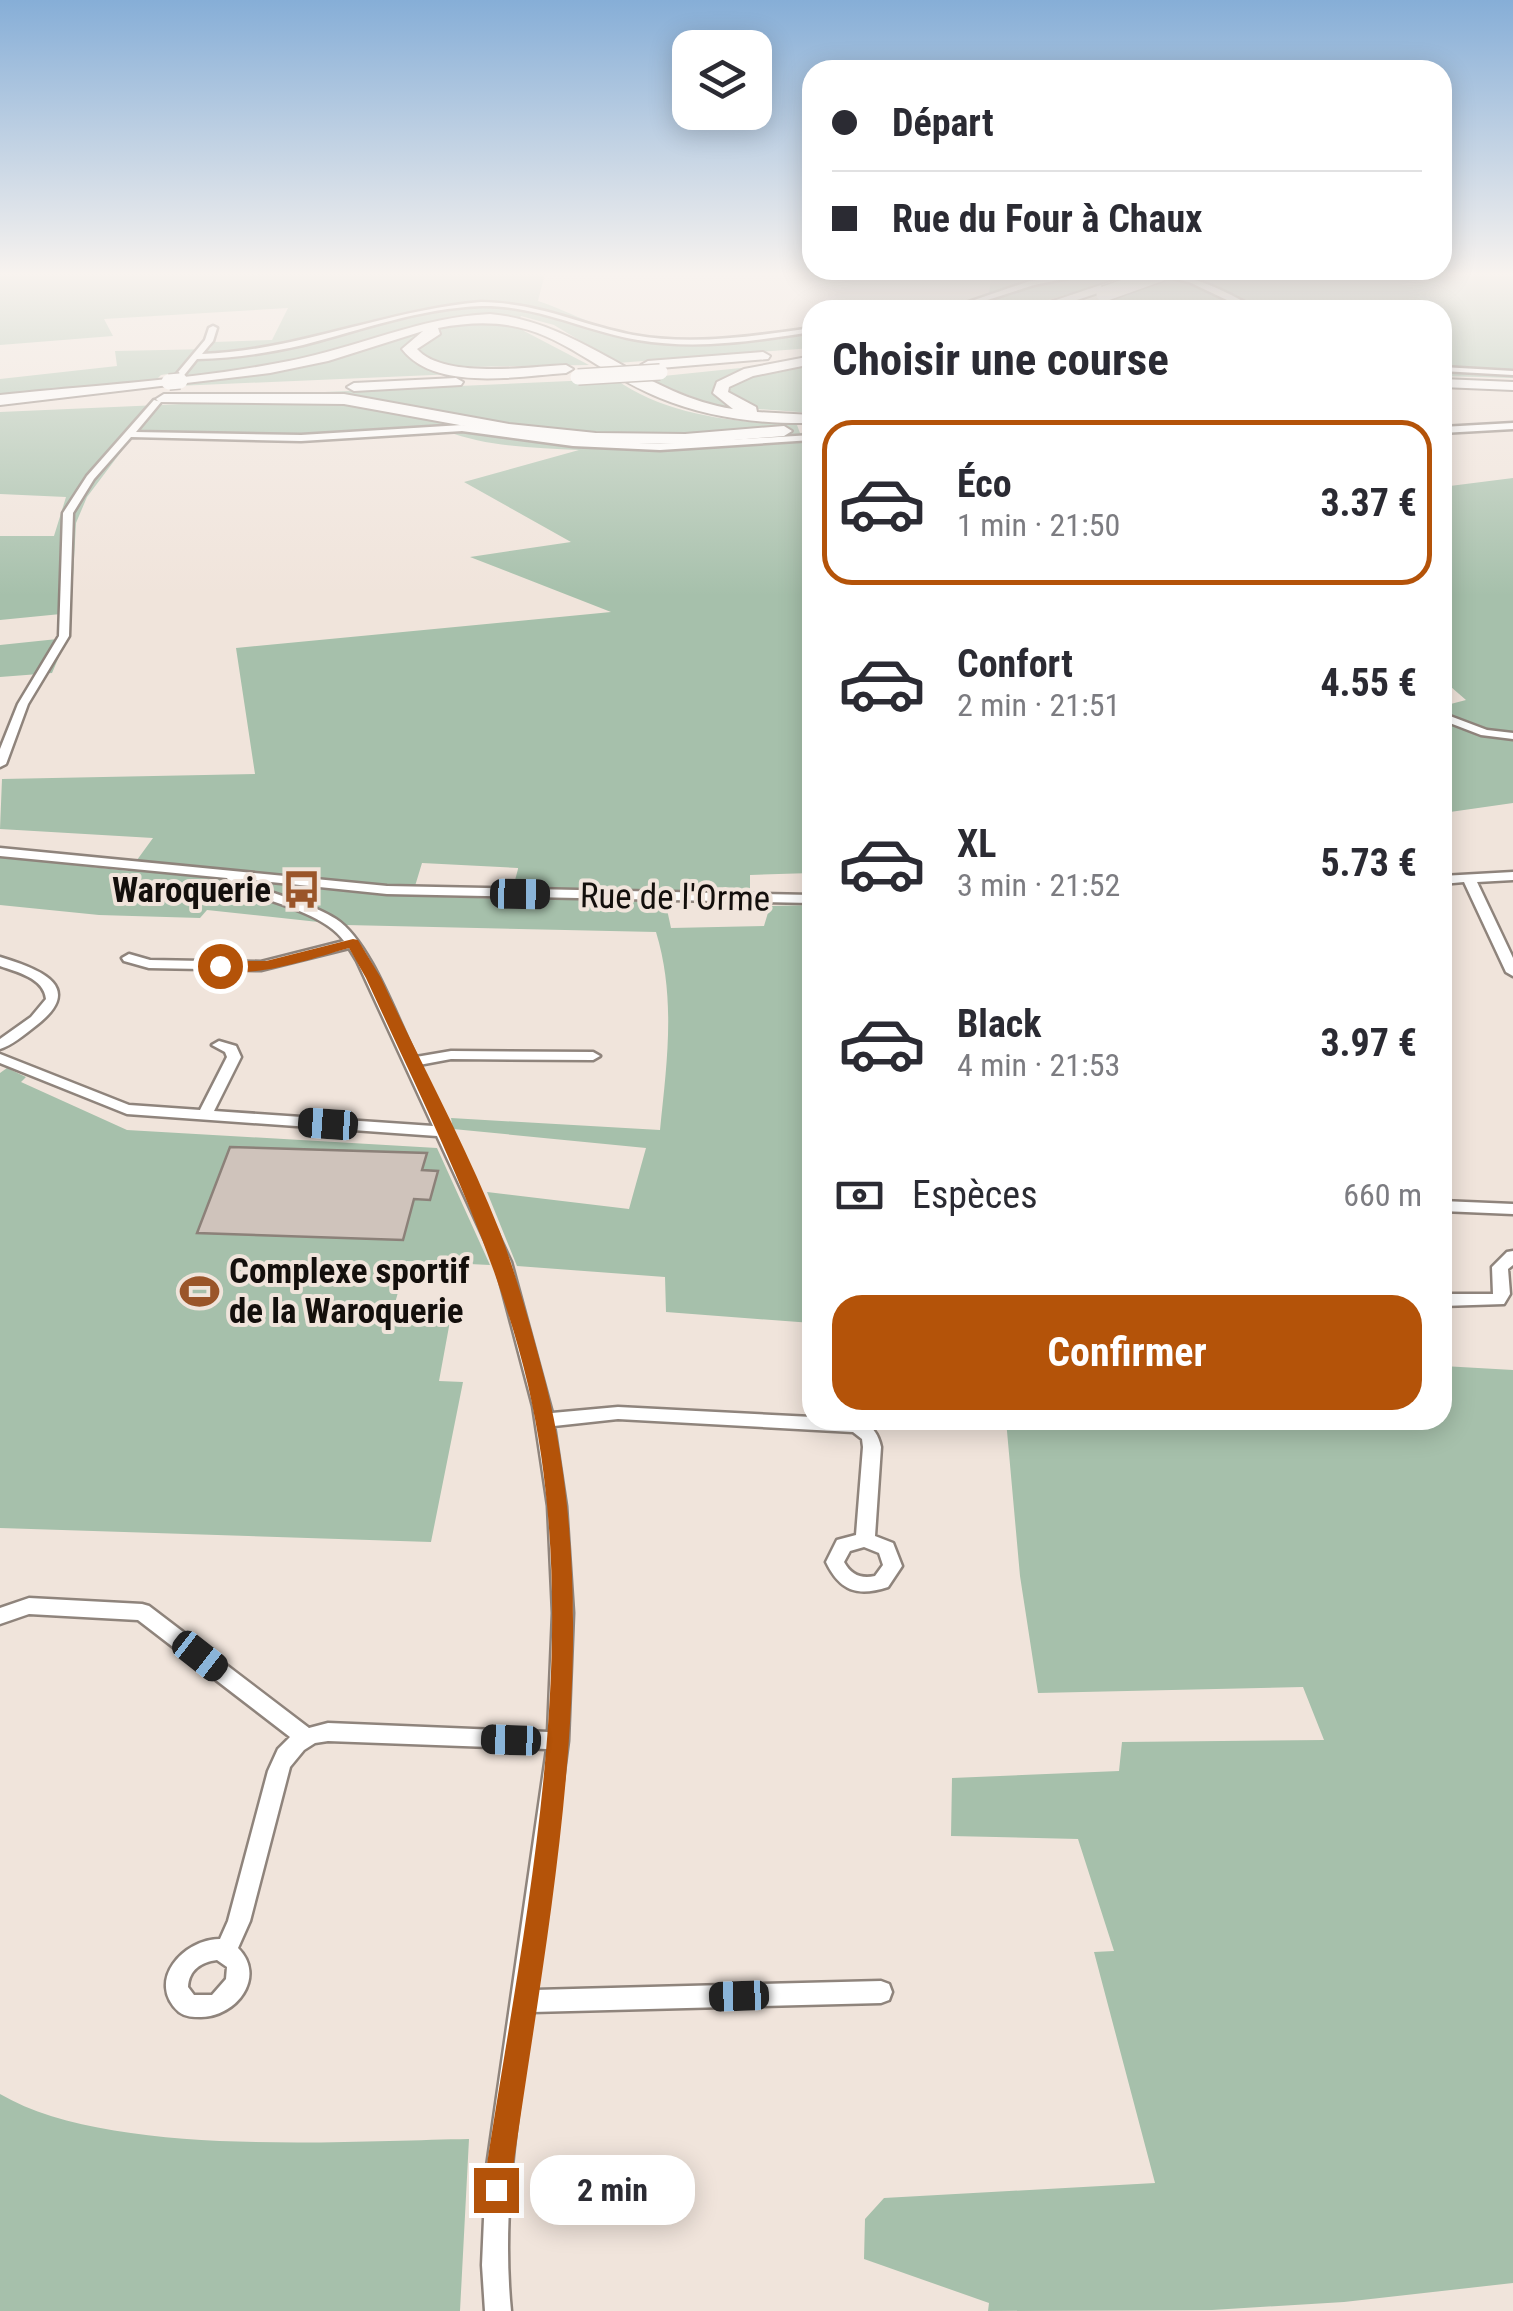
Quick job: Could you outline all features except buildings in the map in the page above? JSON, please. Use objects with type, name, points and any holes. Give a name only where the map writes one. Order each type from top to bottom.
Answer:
[{"type":"highway","points":[[166,391],[215,381]]},
{"type":"highway","points":[[0,405],[166,391],[395,381]]},
{"type":"highway","points":[[626,381],[678,404],[744,418],[802,421]]},
{"type":"highway","points":[[636,381],[686,402],[750,415],[802,420]]},
{"type":"highway","points":[[727,381],[720,389],[726,400],[749,409],[802,419]]},
{"type":"highway","points":[[166,391],[344,399],[509,428],[596,438],[684,439],[802,422]]},
{"type":"street","points":[[0,764],[22,704],[64,636],[68,615],[68,513],[90,478],[175,381]]},
{"type":"street","points":[[1452,429],[1513,426]]},
{"type":"street","points":[[130,434],[300,438],[462,428],[563,442],[660,448],[802,439]]},
{"type":"street","points":[[1452,720],[1485,733],[1513,736]]},
{"type":"street","name":"Rue de l'Orme","points":[[0,852],[232,878],[387,890],[802,899]]},
{"type":"street","points":[[1452,880],[1513,876]]},
{"type":"street","points":[[232,878],[250,890],[323,916],[353,943],[413,1062],[503,1262],[544,1420],[562,1576],[558,1741],[498,2173],[494,2264],[498,2311]]},
{"type":"street","points":[[1470,879],[1513,972]]},
{"type":"street","points":[[128,958],[145,964],[261,966],[353,943]]},
{"type":"street","points":[[0,962],[44,978],[52,998],[44,1014],[0,1045]]},
{"type":"street","points":[[204,1115],[234,1057],[231,1049],[219,1045]]},
{"type":"street","points":[[413,1062],[451,1056],[593,1056]]},
{"type":"street","points":[[0,1058],[122,1108],[445,1132]]},
{"type":"street","points":[[1452,1206],[1513,1208]]},
{"type":"street","points":[[1452,1300],[1498,1300],[1502,1294],[1500,1267],[1513,1256]]},
{"type":"street","points":[[544,1420],[618,1412],[802,1423]]},
{"type":"street","points":[[862,1430],[870,1436],[872,1447],[866,1540]]},
{"type":"street","points":[[0,1616],[29,1606],[142,1612],[306,1738]]},
{"type":"street","points":[[226,1952],[239,1922],[278,1771],[288,1752],[306,1738],[328,1732],[558,1741]]},
{"type":"street","points":[[521,2002],[881,1992]]},
{"type":"green space","points":[[0,381],[141,381],[0,397]]},
{"type":"green space","points":[[181,381],[297,381],[177,386]]},
{"type":"green space","points":[[618,381],[679,409],[726,419],[797,425],[802,433],[802,873],[750,875],[750,891],[663,891],[671,928],[764,926],[770,906],[802,905],[802,1322],[666,1312],[665,1277],[517,1266],[487,1192],[629,1209],[646,1148],[453,1129],[451,1118],[660,1130],[668,1006],[656,932],[346,925],[207,910],[200,918],[99,915],[0,905],[0,857],[129,871],[153,838],[0,829],[2,779],[255,774],[236,648],[611,612],[470,557],[571,542],[464,482],[579,450],[495,444],[446,431],[329,439],[133,436],[87,497],[76,523],[71,613],[0,620],[0,536],[54,536],[66,497],[0,494],[0,412],[294,399],[302,393]],"holes":[[[422,863],[518,868],[510,899],[412,896]]]},
{"type":"green space","points":[[651,381],[802,381],[802,412],[716,406]]},
{"type":"green space","points":[[1513,478],[1513,803],[1452,812],[1452,704],[1466,700],[1452,688],[1452,486]]},
{"type":"green space","points":[[67,638],[52,673],[0,677],[0,645]]},
{"type":"green space","name":"Complexe sportif de la Waroquerie","points":[[7,1068],[26,1077],[21,1082],[127,1130],[437,1148],[490,1265],[407,1261],[391,1317],[450,1321],[439,1381],[463,1382],[431,1542],[0,1528],[0,1073]]},
{"type":"green space","points":[[1452,1367],[1513,1370],[1513,2283],[1344,2302],[1212,2310],[988,2311],[989,2303],[864,2259],[865,2219],[884,2198],[1155,2183],[1094,1952],[1114,1951],[1078,1839],[951,1836],[952,1778],[1119,1771],[1122,1742],[1324,1740],[1303,1687],[1038,1693],[1020,1576],[1007,1430],[1452,1430]]},
{"type":"green space","points":[[0,2094],[46,2114],[163,2137],[294,2143],[469,2139],[460,2311],[0,2311]]},
{"type":"place","name":"Waroquerie","points":[[301,890]]},
{"type":"place","name":"Complexe sportif de la Waroquerie","points":[[199,1291]]},
{"type":"route","points":[[220,966],[266,966],[353,943],[374,978],[491,1232],[513,1295],[536,1383],[559,1534],[562,1686],[554,1781],[496,2190]]}]
